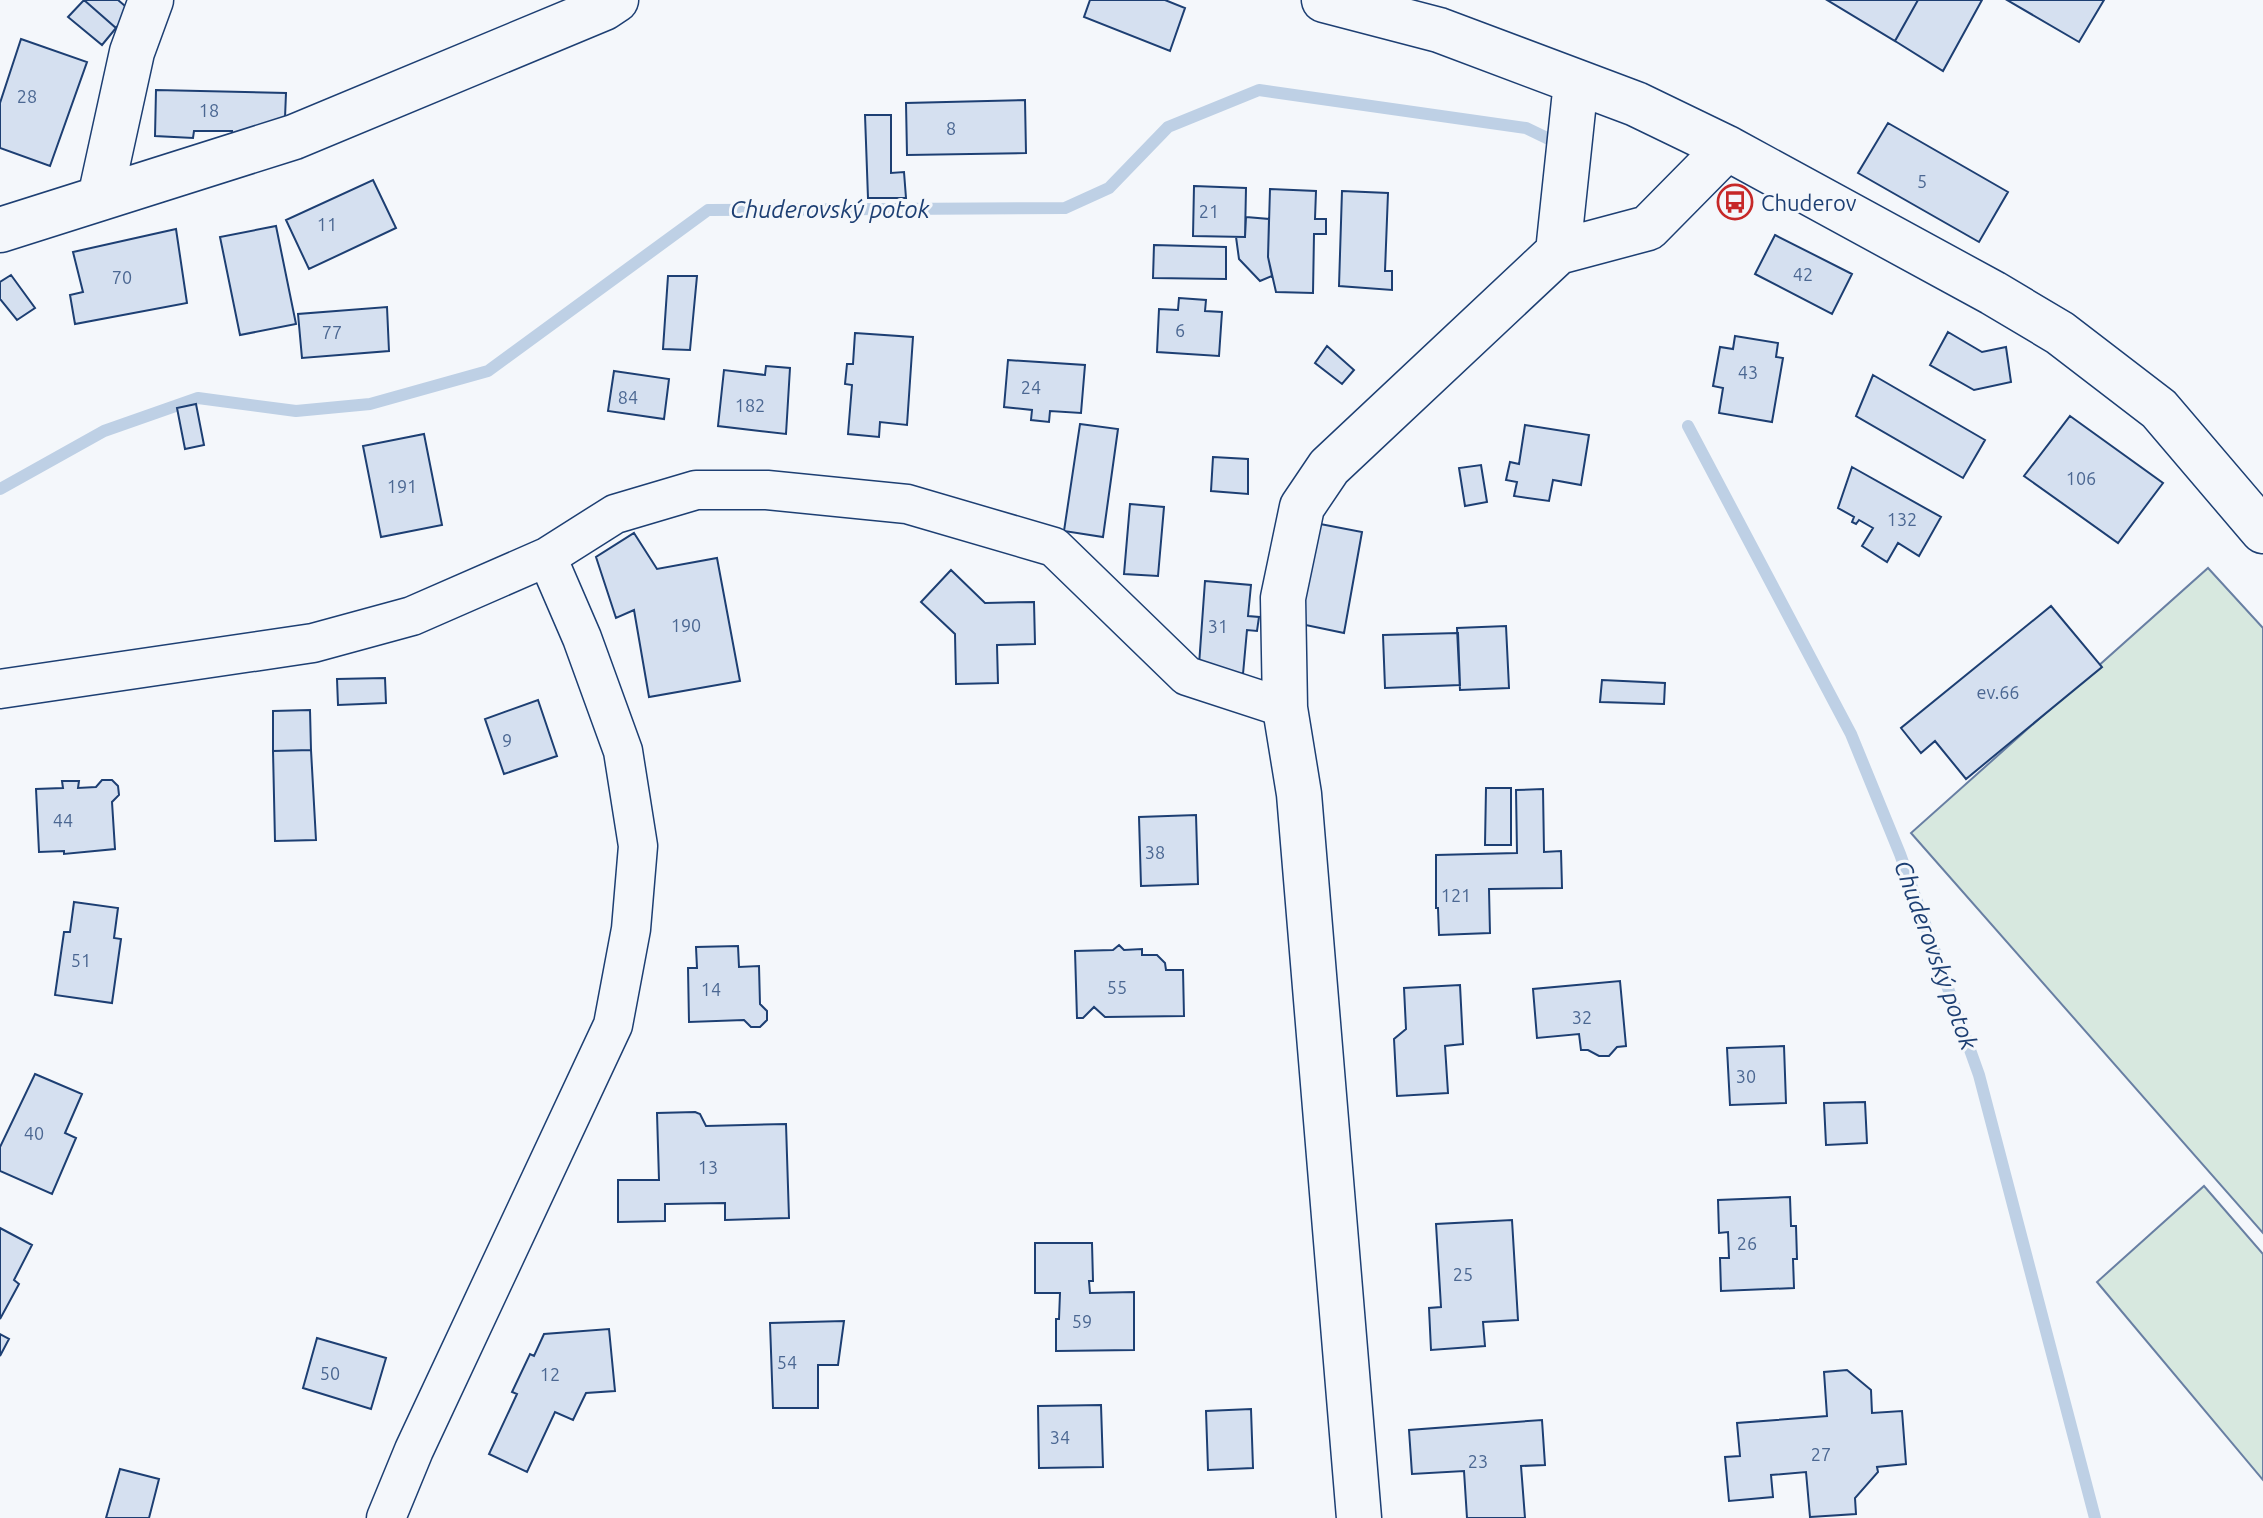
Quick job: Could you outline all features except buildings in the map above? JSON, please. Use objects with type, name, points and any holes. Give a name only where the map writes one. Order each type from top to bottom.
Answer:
[{"type":"street","points":[[100,198],[132,52],[151,0]]},
{"type":"street","points":[[0,230],[294,137],[604,8],[616,0]]},
{"type":"street","points":[[1324,0],[1439,30],[1574,102],[1636,104],[1727,148],[1993,293],[2060,333],[2159,409],[2263,531]]},
{"type":"street","points":[[1558,252],[1574,102]]},
{"type":"street","points":[[1359,1518],[1299,794],[1285,708],[1283,598],[1302,507],[1329,467],[1558,252],[1648,228],[1727,148]]},
{"type":"street","points":[[0,689],[313,643],[412,616],[547,557],[615,514],[696,490],[767,490],[907,504],[1054,547],[1187,676],[1285,708]]},
{"type":"street","points":[[386,1518],[414,1450],[613,1025],[631,929],[638,846],[623,751],[582,638],[547,557]]},
{"type":"shaded area","points":[[2208,568],[2263,628],[2263,1233],[1911,833]]},
{"type":"shaded area","points":[[2204,1186],[2263,1254],[2263,1480],[2097,1282]]},
{"type":"waterway","name":"Chuderovský potok","points":[[0,489],[104,431],[198,398],[296,411],[370,404],[488,371],[708,210],[1065,208],[1109,188],[1168,127],[1259,90],[1526,128],[1553,141]]},
{"type":"waterway","name":"Chuderovský potok","points":[[1688,426],[1851,734],[1900,854],[1979,1075],[2095,1518]]},
{"type":"place","name":"Chuderov","points":[[1735,202]]}]
